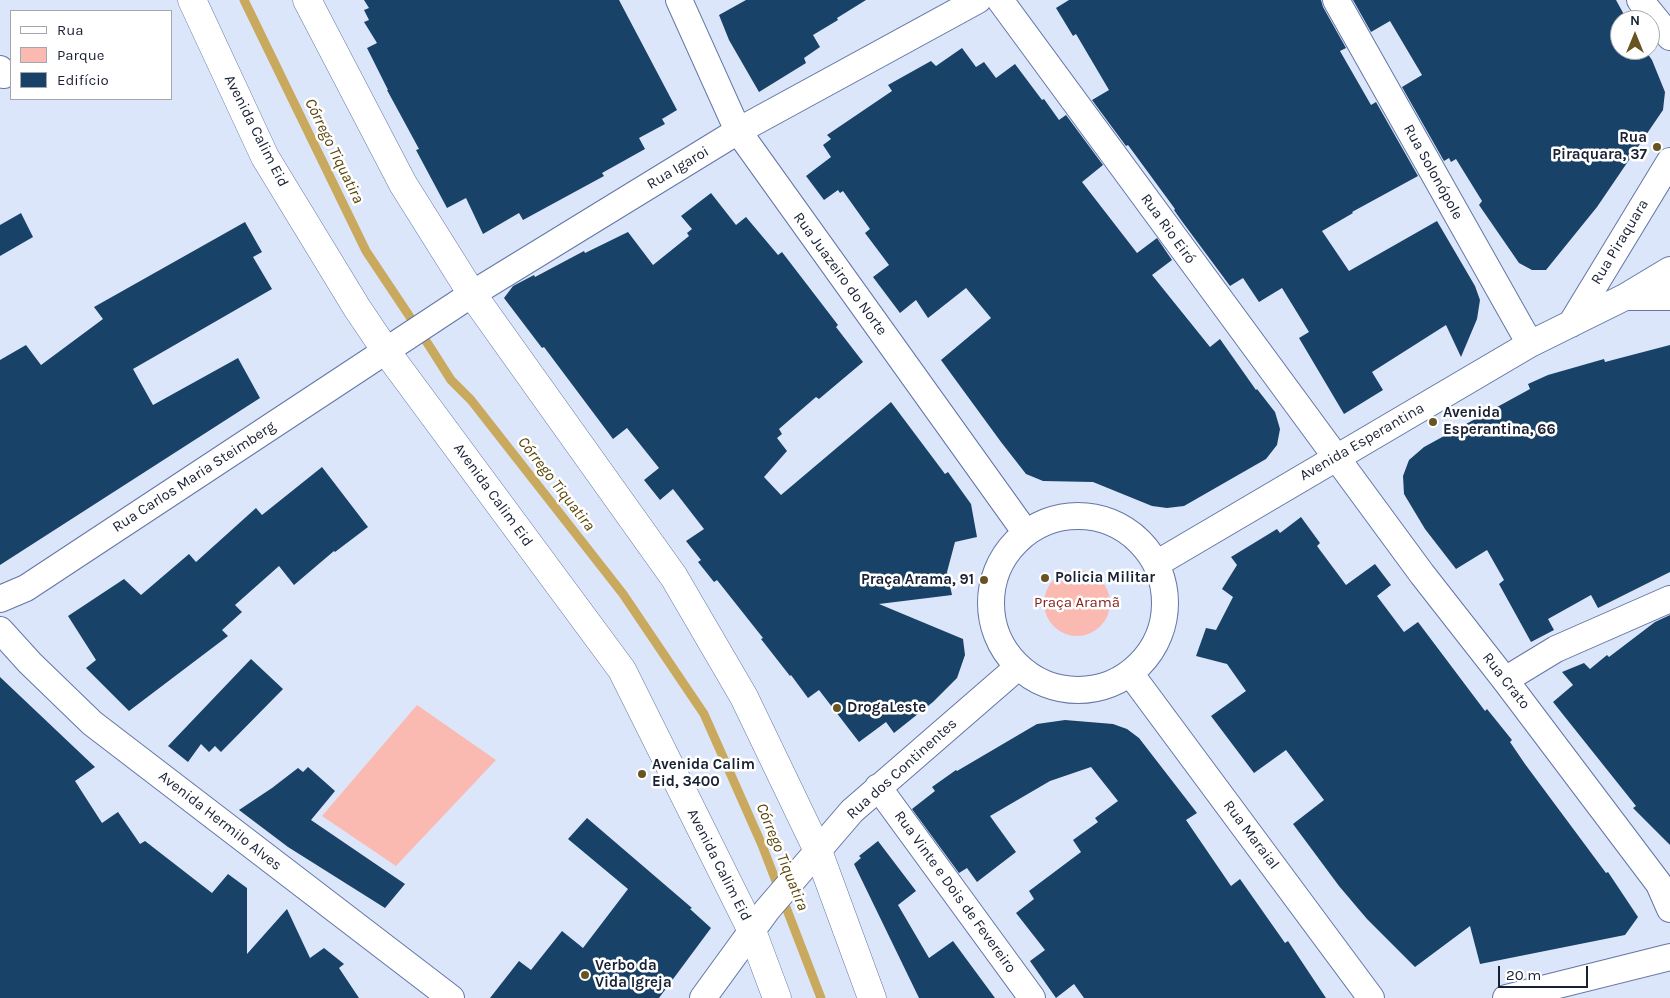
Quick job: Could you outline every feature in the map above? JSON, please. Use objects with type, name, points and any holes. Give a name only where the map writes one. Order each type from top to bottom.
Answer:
[{"type":"main road","name":"Avenida Calim Eid","points":[[192,0],[265,157],[357,308],[394,346],[622,670],[759,921],[778,998]]},
{"type":"main road","points":[[307,0],[403,184],[472,294],[674,578],[744,697],[818,852],[872,998]]},
{"type":"street","name":"Rua Juazeiro do Norte","points":[[679,0],[738,132],[1026,533]]},
{"type":"street","name":"Rua Igaroi","points":[[394,346],[472,294],[738,132],[978,0]]},
{"type":"street","name":"Rua Rio Eiró","points":[[1000,0],[1335,457]]},
{"type":"street","name":"Rua Solonópole","points":[[1336,0],[1530,344]]},
{"type":"street","points":[[1640,0],[1670,37]]},
{"type":"street","name":"Rua Piraquara","points":[[1571,324],[1670,161]]},
{"type":"street","name":"Avenida Esperantina","points":[[1156,564],[1530,344],[1625,298],[1670,270]]},
{"type":"street","points":[[1625,298],[1670,297]]},
{"type":"street","name":"Rua Carlos Maria Steimberg","points":[[0,599],[26,588],[394,346]]},
{"type":"street","name":"Rua Crato","points":[[1335,457],[1659,884],[1670,909]]},
{"type":"street","points":[[1083,516],[1112,523],[1137,539],[1156,564],[1164,586],[1165,610],[1160,634],[1148,655],[1130,673],[1109,684],[1093,688],[1061,688],[1038,680],[1018,667],[1002,646],[993,623],[990,598],[995,573],[1008,551],[1026,533],[1053,520],[1083,516]]},
{"type":"street","points":[[1505,680],[1556,649],[1670,599]]},
{"type":"street","name":"Avenida Hermilo Alves","points":[[0,630],[30,663],[92,723],[451,998]]},
{"type":"street","name":"Rua dos Continentes","points":[[703,998],[759,921],[852,811],[878,786],[1018,667]]},
{"type":"street","name":"Rua Maraial","points":[[1130,673],[1370,998]]},
{"type":"street","name":"Rua Vinte e Dois de Fevereiro","points":[[878,786],[1032,998]]},
{"type":"street","points":[[1506,998],[1670,957]]},
{"type":"green space","name":"Praça Aramã","points":[[1083,570],[1101,579],[1108,590],[1110,603],[1108,616],[1101,627],[1090,634],[1071,636],[1053,627],[1046,616],[1044,597],[1053,579],[1064,572]]},
{"type":"green space","points":[[417,705],[496,760],[396,866],[322,816]]},
{"type":"building","points":[[364,0],[619,0],[677,110],[662,119],[665,124],[639,138],[645,149],[602,173],[604,176],[523,220],[519,213],[483,234],[466,198],[447,208],[416,150],[419,149],[367,48],[377,43],[364,22],[369,20],[364,10],[369,8]]},
{"type":"building","points":[[746,0],[866,0],[813,35],[820,47],[804,58],[806,63],[759,92],[729,40],[719,15]]},
{"type":"building","points":[[1069,0],[1321,0],[1346,48],[1340,51],[1371,105],[1376,102],[1418,176],[1352,212],[1322,231],[1349,271],[1437,221],[1475,286],[1480,300],[1477,319],[1461,357],[1446,325],[1372,372],[1383,390],[1344,414],[1299,338],[1309,332],[1282,288],[1259,302],[1243,278],[1230,286],[1128,145],[1126,146],[1092,100],[1109,90],[1076,34],[1073,36],[1056,8]]},
{"type":"building","points":[[1353,0],[1616,0],[1622,10],[1610,10],[1610,60],[1652,60],[1665,92],[1663,110],[1597,207],[1546,270],[1532,270],[1519,263],[1479,205],[1482,201],[1456,159],[1451,162],[1449,158],[1444,161],[1402,87],[1422,75],[1390,21],[1371,32]]},
{"type":"building","points":[[962,48],[976,67],[984,62],[996,78],[1015,64],[1059,120],[1066,115],[1103,165],[1082,182],[1137,253],[1157,238],[1172,260],[1152,275],[1210,347],[1220,339],[1256,390],[1275,412],[1280,429],[1277,445],[1266,459],[1184,506],[1167,508],[1152,506],[1093,482],[1043,481],[1026,474],[941,360],[991,318],[966,288],[928,318],[916,300],[900,313],[873,277],[889,265],[865,233],[870,229],[843,191],[840,193],[838,190],[824,200],[806,176],[831,157],[823,145],[831,139],[827,135],[892,91],[888,85],[931,61],[936,66]]},
{"type":"building","points":[[711,193],[736,225],[746,217],[778,255],[782,252],[838,325],[836,327],[863,362],[819,399],[816,397],[779,429],[782,434],[777,438],[787,451],[764,477],[781,495],[891,402],[945,474],[948,472],[971,504],[977,537],[955,542],[947,572],[952,595],[879,604],[963,639],[965,655],[957,678],[933,702],[894,733],[886,722],[859,742],[819,690],[808,698],[717,580],[714,582],[698,562],[701,560],[686,541],[704,529],[673,489],[660,500],[644,480],[659,468],[627,428],[613,439],[544,347],[542,348],[504,298],[513,286],[534,275],[535,277],[584,251],[585,253],[628,232],[653,265],[689,236],[687,233],[692,229],[681,216]]},
{"type":"building","points":[[21,213],[33,237],[0,256],[0,225]]},
{"type":"building","points":[[245,222],[262,252],[253,257],[272,289],[133,369],[153,405],[238,358],[260,398],[0,565],[0,360],[26,345],[41,365],[103,319],[94,307]]},
{"type":"building","points":[[1670,345],[1670,572],[1598,608],[1591,595],[1548,619],[1554,630],[1531,642],[1499,584],[1504,580],[1487,550],[1456,569],[1425,529],[1404,494],[1403,476],[1409,460],[1424,447],[1530,389],[1528,384],[1548,375],[1604,359],[1605,362]]},
{"type":"building","points":[[322,467],[368,527],[334,551],[294,585],[279,566],[235,605],[242,612],[222,630],[228,636],[129,711],[86,668],[96,660],[68,616],[124,579],[141,595],[189,554],[196,562],[256,508],[262,515]]},
{"type":"building","points":[[1301,517],[1320,543],[1317,546],[1346,585],[1375,564],[1391,585],[1377,596],[1404,632],[1418,622],[1485,711],[1487,709],[1512,740],[1510,742],[1525,764],[1606,873],[1608,872],[1638,917],[1625,935],[1480,964],[1470,926],[1415,967],[1367,919],[1339,886],[1293,824],[1324,800],[1286,750],[1254,773],[1211,716],[1246,691],[1227,664],[1196,656],[1206,628],[1216,630],[1233,597],[1222,589],[1237,565],[1231,557],[1277,529],[1280,533]]},
{"type":"building","points":[[1670,615],[1670,845],[1633,808],[1636,806],[1553,702],[1573,685],[1562,672],[1584,663],[1590,669],[1655,622]]},
{"type":"building","points":[[251,659],[283,689],[221,752],[215,746],[209,752],[201,744],[188,762],[168,746]]},
{"type":"building","points":[[0,677],[95,767],[75,781],[102,823],[118,812],[140,844],[145,841],[212,893],[228,874],[247,888],[247,954],[287,909],[310,958],[324,948],[344,964],[339,968],[359,998],[0,998]]},
{"type":"building","points":[[1065,720],[1113,724],[1127,729],[1139,738],[1197,813],[1186,820],[1231,886],[1240,879],[1285,943],[1288,941],[1326,998],[1084,998],[1074,984],[1056,998],[1030,961],[1045,950],[1016,913],[1034,899],[1029,891],[1081,852],[1073,840],[1098,822],[1095,818],[1118,801],[1091,767],[1050,781],[990,816],[1016,852],[977,882],[967,868],[959,873],[912,809],[935,791],[932,787],[956,770],[1037,724]]},
{"type":"building","points":[[308,767],[335,791],[311,820],[405,884],[385,908],[288,847],[239,810],[298,768],[303,772]]},
{"type":"building","points":[[587,818],[692,908],[690,909],[711,928],[659,998],[490,998],[519,961],[531,970],[562,931],[583,948],[628,889],[568,839]]},
{"type":"building","points":[[878,841],[916,891],[898,905],[929,958],[953,941],[995,998],[919,998],[854,864],[861,858],[859,856]]},
{"type":"waterway","name":"Córrego Tiquatira","points":[[244,0],[366,251],[451,380],[471,400],[623,594],[704,714],[762,845],[821,998]]},
{"type":"place","name":"Rua Piraquara, 37","points":[[1657,147]]},
{"type":"place","name":"Avenida Esperantina, 66","points":[[1433,422]]},
{"type":"place","name":"Policia Militar","points":[[1045,578]]},
{"type":"place","name":"Praça Arama, 91","points":[[984,580]]},
{"type":"place","name":"DrogaLeste","points":[[837,708]]},
{"type":"place","name":"Avenida Calim Eid, 3400","points":[[642,774]]},
{"type":"place","name":"Verbo da Vida Igreja","points":[[585,975]]}]
